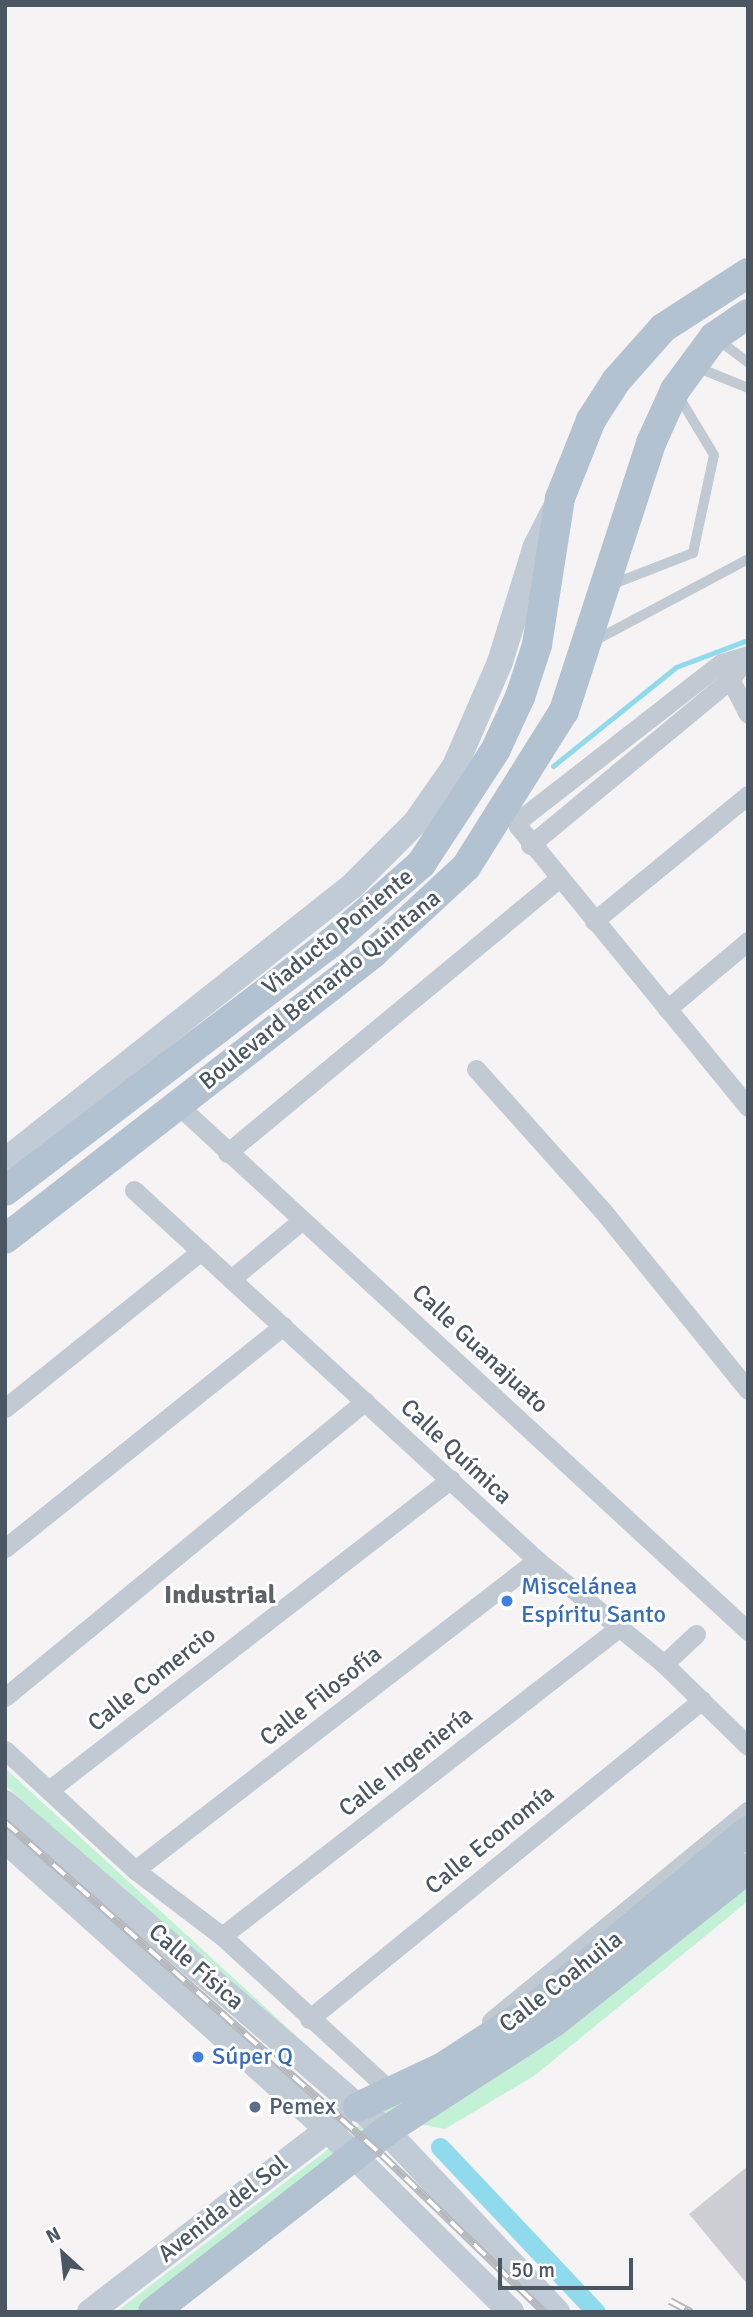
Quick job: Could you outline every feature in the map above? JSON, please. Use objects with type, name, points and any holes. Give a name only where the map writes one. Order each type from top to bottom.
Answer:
[{"type":"main road","points":[[560,498],[591,420],[645,346],[686,310],[748,273]]},
{"type":"main road","name":"Boulevard Bernardo Quintana","points":[[5,1239],[372,954],[466,867],[564,711],[588,645],[650,443],[675,390],[714,337],[748,314]]},
{"type":"main road","name":"Viaducto Poniente","points":[[5,1191],[331,943],[421,864],[495,751],[537,645],[560,498]]},
{"type":"main road","name":"Calle Coahuila","points":[[386,2131],[748,1831]]},
{"type":"main road","name":"Calle Coahuila","points":[[358,2107],[393,2093],[449,2077],[554,2022],[748,1868]]},
{"type":"main road","name":"Avenida del Sol","points":[[153,2312],[355,2158],[386,2131]]},
{"type":"street","points":[[5,1161],[352,886],[416,822],[455,766],[500,662],[536,546],[560,498]]},
{"type":"street","points":[[747,655],[522,818],[519,826],[530,845],[748,1107]]},
{"type":"street","points":[[726,671],[748,714]]},
{"type":"street","points":[[530,845],[726,671]]},
{"type":"street","points":[[594,921],[748,795]]},
{"type":"street","points":[[227,1153],[559,877]]},
{"type":"street","points":[[667,1009],[748,942]]},
{"type":"street","points":[[476,1069],[603,1211],[748,1390]]},
{"type":"street","name":"Calle Guanajuato","points":[[178,1105],[300,1222],[370,1280],[748,1631]]},
{"type":"street","name":"Calle Química","points":[[134,1191],[537,1560],[621,1626],[664,1664],[748,1746]]},
{"type":"street","points":[[231,1279],[300,1222]]},
{"type":"street","points":[[5,1408],[201,1251]]},
{"type":"street","points":[[5,1548],[283,1326]]},
{"type":"street","points":[[5,1697],[365,1401]]},
{"type":"street","name":"Calle Comercio","points":[[49,1790],[451,1479]]},
{"type":"street","name":"Calle Filosofía","points":[[135,1870],[537,1560]]},
{"type":"street","name":"Calle Ingeniería","points":[[222,1937],[621,1626]]},
{"type":"street","points":[[664,1664],[696,1634]]},
{"type":"street","name":"Calle Economía","points":[[309,2019],[702,1700]]},
{"type":"street","name":"Calle Física","points":[[5,1750],[135,1870],[222,1937],[393,2093]]},
{"type":"street","name":"Calle Física","points":[[5,1803],[386,2131],[557,2312]]},
{"type":"street","points":[[449,2077],[468,2040],[748,1811]]},
{"type":"street","points":[[5,1840],[328,2130],[511,2312]]},
{"type":"street","name":"Avenida del Sol","points":[[90,2312],[358,2107]]},
{"type":"lane","points":[[714,337],[748,362]]},
{"type":"lane","points":[[692,366],[748,388]]},
{"type":"lane","points":[[606,587],[693,554],[714,455],[675,390]]},
{"type":"lane","points":[[588,645],[748,559]]},
{"type":"green space","points":[[5,1768],[378,2111],[339,2089],[5,1785]]},
{"type":"green space","points":[[748,1844],[748,1901],[534,2076],[445,2129],[389,2118],[135,2312],[116,2312],[378,2111]]},
{"type":"building","points":[[748,2166],[748,2285],[689,2214]]},
{"type":"waterway","points":[[553,766],[676,667],[748,640]]},
{"type":"waterway","points":[[440,2147],[596,2312]]},
{"type":"railway","points":[[5,1822],[382,2155],[544,2312]]},
{"type":"railway","points":[[670,2301],[691,2312]]},
{"type":"place","name":"Miscelánea Espíritu Santo","points":[[507,1601]]},
{"type":"place","name":"Súper Q","points":[[198,2057]]},
{"type":"place","name":"Pemex","points":[[255,2107]]},
{"type":"district","name":"Industrial","points":[[220,1596]]}]
